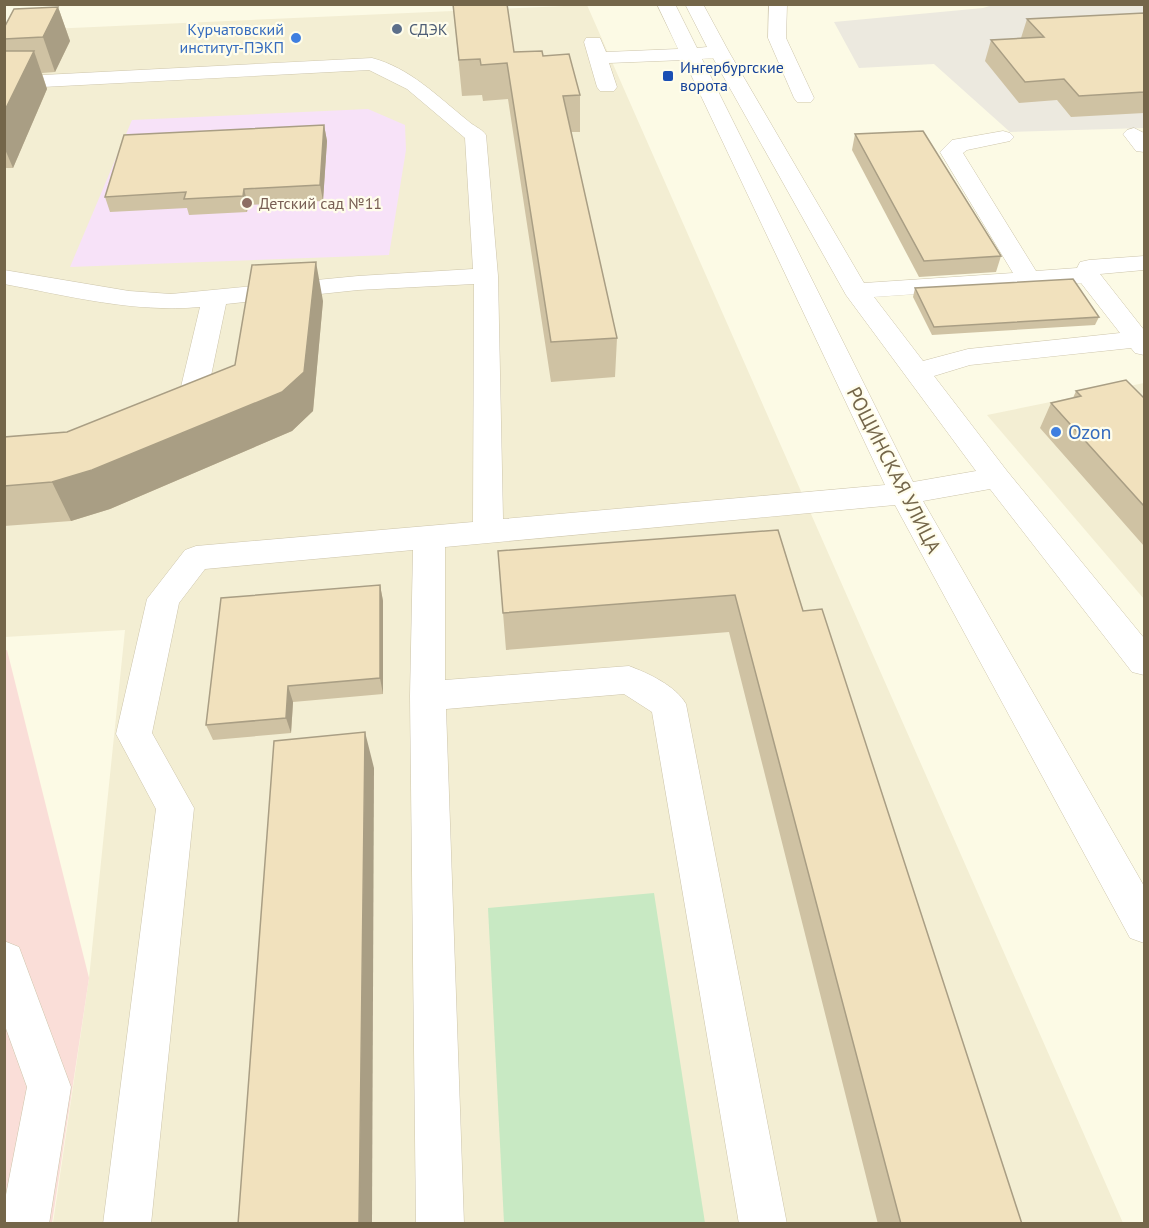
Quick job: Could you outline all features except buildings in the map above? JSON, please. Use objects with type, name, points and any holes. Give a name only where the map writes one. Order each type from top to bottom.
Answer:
[{"type":"street","name":"РОЩИНСКАЯ УЛИЦА","points":[[666,4],[903,494],[1144,924]]},
{"type":"street","points":[[694,4],[719,52],[857,291],[998,478],[1144,662]]},
{"type":"street","points":[[778,4],[777,38],[804,98]]},
{"type":"street","points":[[607,87],[595,50],[690,54],[719,52]]},
{"type":"street","points":[[4,83],[372,64],[414,85],[462,127],[475,135],[486,276],[488,530]]},
{"type":"street","points":[[1003,137],[960,145],[951,152],[1029,279]]},
{"type":"street","points":[[1138,333],[1088,274],[1089,267],[1144,263]]},
{"type":"street","points":[[857,291],[1088,274]]},
{"type":"street","points":[[4,277],[129,299],[171,302],[358,283],[486,276]]},
{"type":"street","points":[[140,423],[161,414],[193,395],[214,299]]},
{"type":"street","points":[[917,372],[968,357],[1138,333]]},
{"type":"street","points":[[127,1224],[175,807],[134,734],[163,599],[196,558],[903,494],[998,478]]},
{"type":"street","points":[[429,538],[428,696],[440,1224]]},
{"type":"street","points":[[428,696],[628,680],[668,704],[763,1224]]},
{"type":"street","points":[[4,961],[49,1087],[25,1224]]},
{"type":"shaded area","points":[[587,5],[1123,1223],[53,1223],[89,978],[125,630],[5,637],[4,31]]},
{"type":"shaded area","points":[[993,5],[1144,5],[1144,128],[1010,132],[934,64],[859,68],[834,22],[983,8]]},
{"type":"shaded area","name":"Детский сад №11","points":[[368,109],[405,125],[406,150],[389,255],[70,267],[132,120]]},
{"type":"shaded area","points":[[1144,383],[1144,599],[987,415]]},
{"type":"shaded area","points":[[7,650],[89,978],[52,1223],[5,1224],[4,651]]},
{"type":"green space","points":[[654,893],[705,1223],[504,1223],[488,908]]},
{"type":"place","name":"СДЭК","points":[[397,29]]},
{"type":"place","name":"Курчатовский институт-ПЭКП","points":[[296,38]]},
{"type":"place","name":"Ингербургские ворота","points":[[668,76]]},
{"type":"place","name":"Детский сад №11","points":[[247,203]]},
{"type":"place","name":"Ozon","points":[[1056,432]]}]
